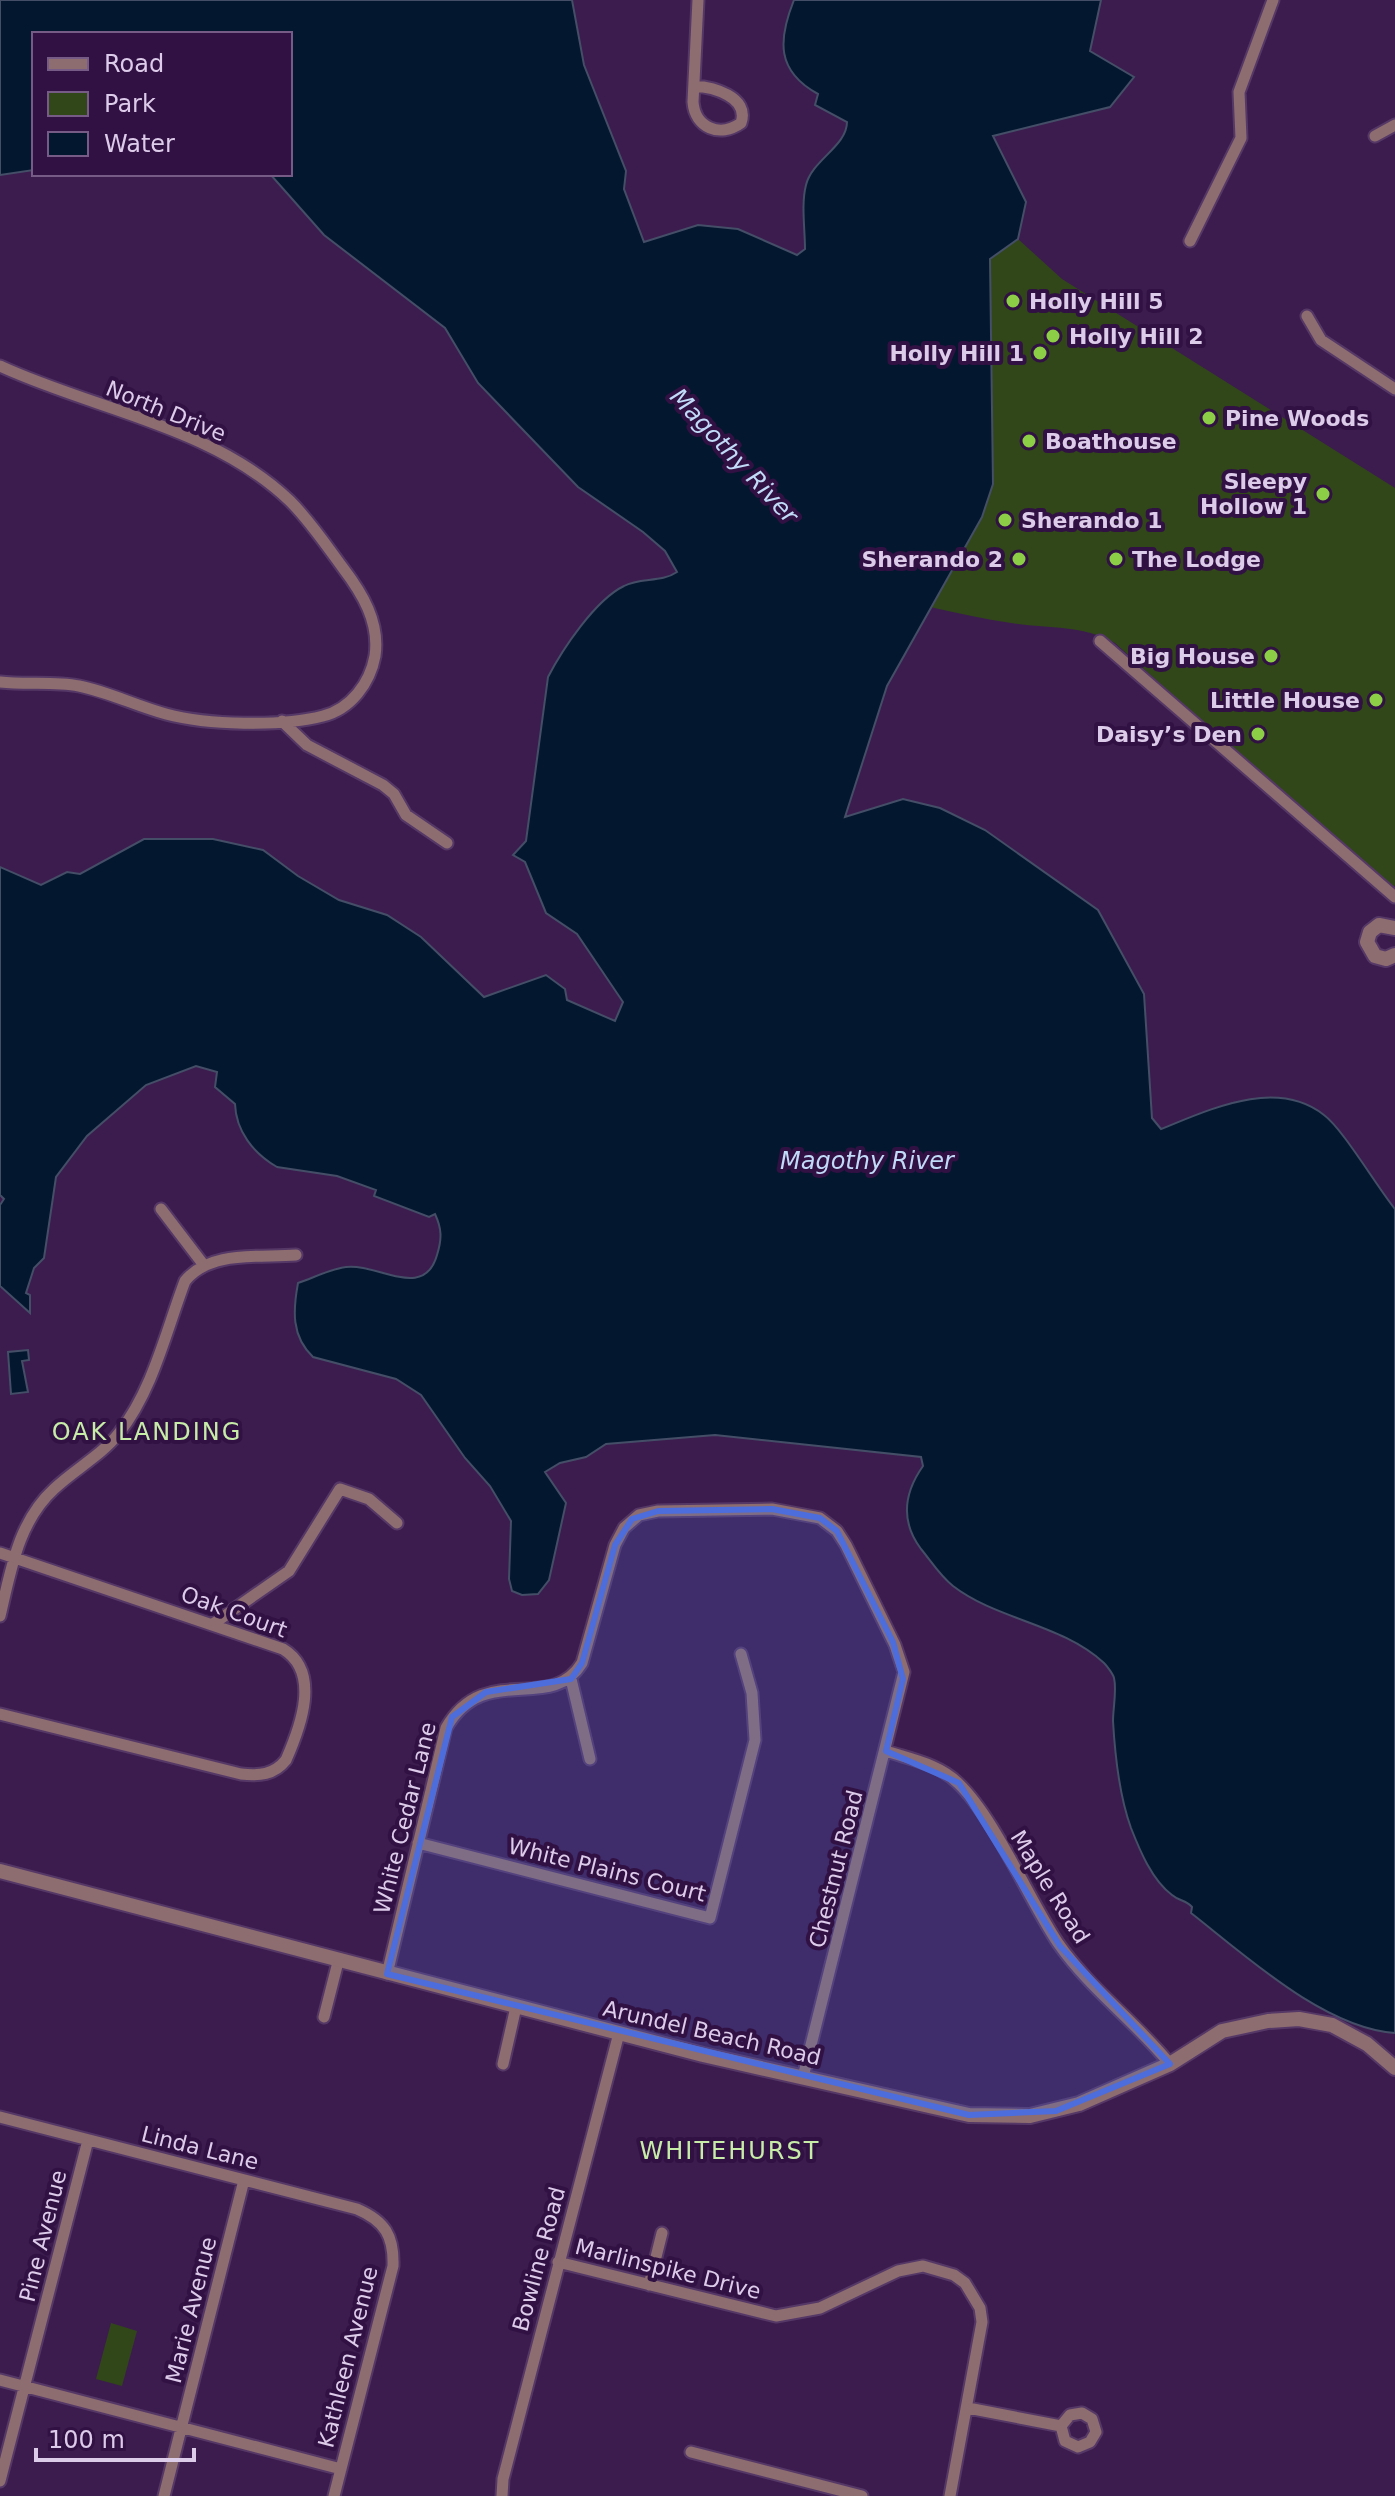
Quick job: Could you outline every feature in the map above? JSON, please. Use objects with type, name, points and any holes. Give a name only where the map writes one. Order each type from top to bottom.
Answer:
[{"type":"street","points":[[694,86],[721,93],[740,104],[741,123],[726,131],[709,129],[694,109],[694,86],[698,0]]},
{"type":"street","points":[[1190,241],[1241,138],[1239,92],[1273,0]]},
{"type":"street","points":[[1375,136],[1395,125]]},
{"type":"street","points":[[1307,316],[1321,340],[1395,389]]},
{"type":"street","name":"North Drive","points":[[0,366],[50,389],[208,446],[256,474],[308,522],[363,594],[377,640],[371,675],[352,701],[325,716],[282,721],[211,721],[166,714],[76,685],[0,682]]},
{"type":"street","points":[[1100,641],[1395,897]]},
{"type":"street","points":[[282,721],[307,745],[383,785],[394,794],[406,815],[447,843]]},
{"type":"street","points":[[1395,927],[1379,925],[1370,932],[1367,942],[1375,956],[1386,959],[1395,955]]},
{"type":"street","points":[[161,1209],[203,1264]]},
{"type":"street","points":[[0,1616],[13,1557],[27,1523],[39,1505],[101,1452],[133,1412],[144,1391],[185,1281],[203,1264],[296,1255]]},
{"type":"street","points":[[213,1624],[289,1571],[340,1489],[369,1499],[397,1523]]},
{"type":"street","name":"Chestnut Road","points":[[571,1679],[582,1663],[615,1545],[632,1519],[658,1511],[745,1508],[811,1515],[837,1531],[904,1670],[803,2077]]},
{"type":"street","name":"Oak Court","points":[[0,1553],[283,1649],[293,1655],[304,1671],[305,1690],[291,1750],[280,1768],[272,1772],[241,1774],[0,1714]]},
{"type":"street","name":"White Plains Court","points":[[418,1843],[710,1918],[755,1740],[753,1695],[741,1654]]},
{"type":"street","points":[[571,1679],[590,1759]]},
{"type":"street","name":"White Cedar Lane","points":[[387,1974],[446,1728],[459,1709],[486,1692],[555,1686],[571,1679]]},
{"type":"street","name":"Maple Road","points":[[886,1751],[928,1764],[959,1783],[980,1812],[1060,1946],[1082,1974],[1170,2064]]},
{"type":"street","name":"Arundel Beach Road","points":[[0,1871],[338,1962],[941,2111],[1000,2117],[1030,2116],[1079,2104],[1170,2064],[1222,2031],[1252,2023],[1299,2019],[1332,2025],[1349,2033],[1395,2068]]},
{"type":"street","points":[[324,2017],[338,1962]]},
{"type":"street","points":[[503,2064],[516,2007]]},
{"type":"street","name":"Bowline Road","points":[[502,2496],[503,2479],[619,2033]]},
{"type":"street","name":"Linda Lane","points":[[0,2117],[357,2209],[386,2228]]},
{"type":"street","name":"Pine Avenue","points":[[0,2481],[88,2140]]},
{"type":"street","name":"Marie Avenue","points":[[164,2496],[244,2180]]},
{"type":"street","name":"Kathleen Avenue","points":[[334,2496],[393,2266],[392,2240],[386,2228]]},
{"type":"street","points":[[649,2285],[662,2233]]},
{"type":"street","name":"Marlinspike Drive","points":[[558,2262],[755,2313],[781,2316],[820,2308],[904,2268],[923,2266],[954,2275],[974,2296],[982,2322],[950,2496]]},
{"type":"street","points":[[0,2380],[341,2469]]},
{"type":"street","points":[[968,2408],[1061,2426]]},
{"type":"street","points":[[691,2452],[862,2496]]},
{"type":"highlighted area","points":[[772,1509],[820,1518],[837,1531],[893,1642],[903,1679],[886,1751],[959,1783],[1060,1946],[1170,2064],[1056,2111],[969,2115],[387,1974],[452,1717],[486,1692],[571,1679],[582,1663],[615,1545],[632,1519],[658,1511]]},
{"type":"green space","points":[[1018,239],[1062,279],[1395,488],[1395,886],[1384,885],[1115,643],[1077,630],[1011,623],[930,607],[982,517],[993,485],[990,259]]},
{"type":"green space","points":[[111,2323],[137,2331],[122,2386],[96,2379]]},
{"type":"water","name":"Magothy River","points":[[0,0],[572,0],[584,65],[626,171],[624,189],[644,242],[698,225],[738,229],[797,255],[805,249],[803,208],[809,176],[836,146],[847,122],[815,105],[818,94],[804,85],[788,65],[783,41],[794,0],[1101,0],[1090,51],[1134,77],[1110,107],[993,136],[1026,202],[1018,239],[990,259],[993,484],[982,517],[887,686],[845,817],[903,799],[940,808],[985,830],[1098,910],[1144,994],[1152,1118],[1161,1129],[1242,1101],[1285,1098],[1305,1104],[1332,1122],[1395,1209],[1395,2033],[1368,2028],[1341,2018],[1287,1987],[1191,1913],[1190,1905],[1172,1895],[1158,1881],[1138,1846],[1123,1802],[1115,1748],[1115,1688],[1112,1674],[1104,1663],[1069,1639],[989,1607],[953,1586],[940,1573],[914,1539],[907,1518],[908,1497],[923,1466],[921,1457],[715,1435],[606,1444],[586,1457],[560,1463],[545,1472],[566,1503],[549,1580],[538,1594],[522,1595],[512,1591],[509,1579],[511,1521],[490,1486],[465,1458],[421,1395],[396,1379],[313,1357],[301,1340],[295,1322],[298,1283],[328,1272],[359,1267],[399,1277],[422,1276],[431,1269],[440,1244],[440,1229],[435,1214],[429,1217],[374,1196],[376,1190],[337,1176],[277,1167],[247,1140],[235,1104],[215,1087],[217,1072],[196,1066],[146,1085],[87,1136],[56,1177],[44,1258],[34,1268],[26,1293],[30,1295],[30,1313],[0,1286],[0,1205],[4,1199],[0,1195],[0,867],[41,885],[67,872],[80,874],[144,839],[213,839],[263,850],[298,876],[339,900],[387,915],[421,937],[484,997],[546,975],[565,989],[567,1000],[615,1021],[623,1002],[577,934],[546,913],[525,862],[513,855],[526,841],[548,677],[554,666],[580,627],[613,593],[630,583],[664,578],[677,572],[665,551],[578,487],[478,383],[445,328],[324,235],[272,176],[292,176],[292,32],[32,32],[32,170],[0,175]]},
{"type":"water","points":[[28,1350],[29,1360],[22,1361],[28,1392],[11,1394],[8,1352]]},
{"type":"place","name":"Holly Hill 5","points":[[1013,301]]},
{"type":"place","name":"Holly Hill 2","points":[[1053,336]]},
{"type":"place","name":"Holly Hill 1","points":[[1040,353]]},
{"type":"place","name":"Pine Woods","points":[[1209,418]]},
{"type":"place","name":"Boathouse","points":[[1029,441]]},
{"type":"place","name":"Sleepy Hollow 1","points":[[1323,494]]},
{"type":"place","name":"Sherando 1","points":[[1005,520]]},
{"type":"place","name":"Sherando 2","points":[[1019,559]]},
{"type":"place","name":"The Lodge","points":[[1116,559]]},
{"type":"place","name":"Big House","points":[[1271,656]]},
{"type":"place","name":"Little House","points":[[1376,700]]},
{"type":"place","name":"Daisy’s Den","points":[[1258,734]]},
{"type":"district","name":"OAK LANDING","points":[[147,1432]]},
{"type":"district","name":"WHITEHURST","points":[[730,2151]]}]
